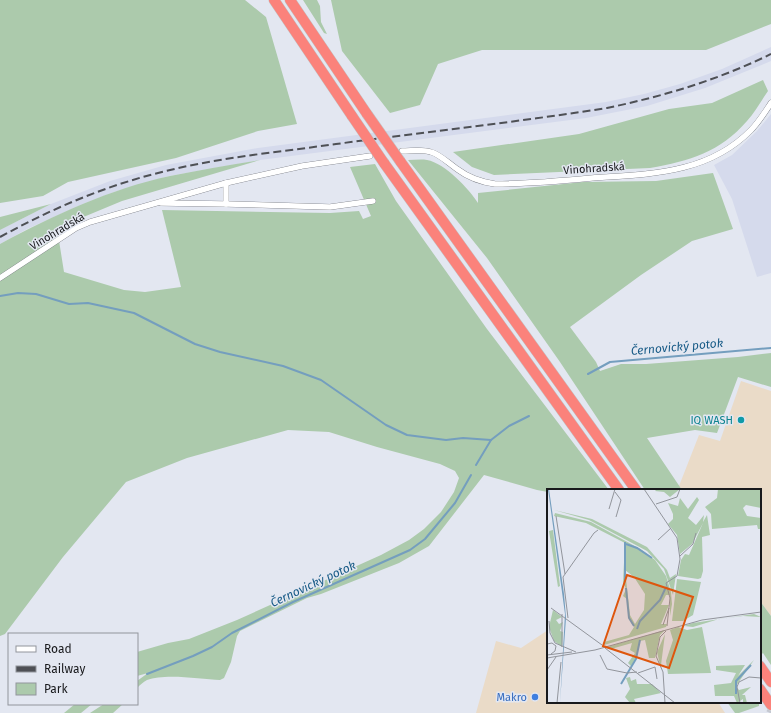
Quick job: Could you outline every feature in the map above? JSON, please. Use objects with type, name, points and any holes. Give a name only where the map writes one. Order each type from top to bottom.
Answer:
[{"type":"highway","points":[[274,0],[384,163],[618,489]]},
{"type":"highway","points":[[290,0],[367,114],[401,156],[635,489]]},
{"type":"highway","points":[[761,667],[771,682]]},
{"type":"highway","points":[[761,690],[771,705]]},
{"type":"street","name":"Vinohradská","points":[[401,156],[420,150],[431,152],[472,178],[480,182],[495,184],[650,174],[685,168],[718,155],[736,143],[752,129],[771,102]]},
{"type":"street","name":"Vinohradská","points":[[0,278],[76,228],[90,222],[226,183],[302,166],[370,156]]},
{"type":"street","points":[[226,183],[226,204]]},
{"type":"street","name":"Vinohradská","points":[[152,203],[330,207],[373,201]]},
{"type":"shaded area","points":[[771,47],[771,61],[705,88],[647,106],[586,118],[260,160],[169,176],[114,192],[83,204],[27,229],[0,244],[0,230],[51,204],[110,181],[166,165],[258,148],[606,102],[644,94],[680,84],[722,69]]},
{"type":"shaded area","points":[[771,114],[771,273],[757,277],[732,199],[714,165],[732,155],[757,131]]},
{"type":"shaded area","points":[[741,381],[771,391],[771,616],[761,602],[761,489],[681,489],[679,486],[699,435],[720,441]]},
{"type":"shaded area","points":[[547,631],[547,703],[719,703],[725,713],[476,713],[496,641],[521,648]]},
{"type":"green space","points":[[0,0],[245,0],[266,17],[297,124],[258,131],[176,158],[68,182],[43,196],[0,203]]},
{"type":"green space","points":[[303,0],[317,0],[320,6],[321,22],[327,34],[324,33]]},
{"type":"green space","points":[[331,0],[771,0],[771,24],[706,50],[482,50],[438,64],[420,105],[390,113],[342,51]]},
{"type":"green space","points":[[763,80],[768,91],[750,118],[737,132],[715,148],[703,154],[678,162],[650,168],[494,175],[472,167],[453,152],[579,134],[669,109],[712,103]]},
{"type":"green space","points":[[260,160],[122,201],[57,228],[64,272],[124,290],[145,292],[181,287],[162,210],[330,213],[359,211],[363,219],[371,216],[350,167],[375,164],[396,201],[487,329],[608,489],[547,489],[547,492],[484,475],[429,546],[399,563],[321,594],[307,598],[240,631],[237,636],[231,662],[224,678],[220,680],[163,677],[147,680],[138,687],[138,680],[148,673],[138,676],[138,652],[189,639],[237,620],[381,555],[409,540],[424,529],[441,512],[454,492],[459,478],[455,471],[440,464],[329,432],[288,430],[187,458],[126,482],[63,557],[5,634],[0,636],[0,244],[62,213],[104,196],[148,181]]},
{"type":"green space","points":[[408,160],[427,160],[441,166],[463,184],[478,203],[478,193],[583,182],[656,181],[713,173],[733,229],[692,241],[641,275],[570,327],[596,362],[600,371],[621,364],[646,364],[771,353],[771,387],[738,377],[717,433],[695,430],[647,438],[681,489],[644,489],[560,362],[487,258]]},
{"type":"green space","points":[[51,204],[0,230],[0,217]]},
{"type":"green space","points":[[761,602],[771,616],[771,665],[763,653],[762,654]]},
{"type":"green space","points":[[728,703],[759,703],[759,706],[735,713]]},
{"type":"green space","points":[[74,705],[91,705],[81,713],[64,713]]},
{"type":"green space","points":[[102,705],[122,705],[113,713],[90,713]]},
{"type":"waterway","points":[[0,296],[18,293],[36,294],[69,304],[88,303],[134,313],[195,344],[220,352],[283,366],[321,380],[386,425],[407,435],[446,440],[463,438],[491,440]]},
{"type":"waterway","name":"Černovický potok","points":[[588,374],[610,362],[771,348]]},
{"type":"waterway","name":"Černovický potok","points":[[476,465],[491,440],[509,426],[529,416]]},
{"type":"waterway","name":"Černovický potok","points":[[147,674],[193,656],[212,647],[232,633],[293,602],[410,550],[425,539],[455,503],[471,475]]},
{"type":"railway","points":[[0,237],[40,216],[102,190],[187,166],[251,155],[607,108],[690,86],[731,72],[771,54]]},
{"type":"place","name":"IQ WASH","points":[[741,420]]},
{"type":"place","name":"Makro","points":[[535,697]]}]
